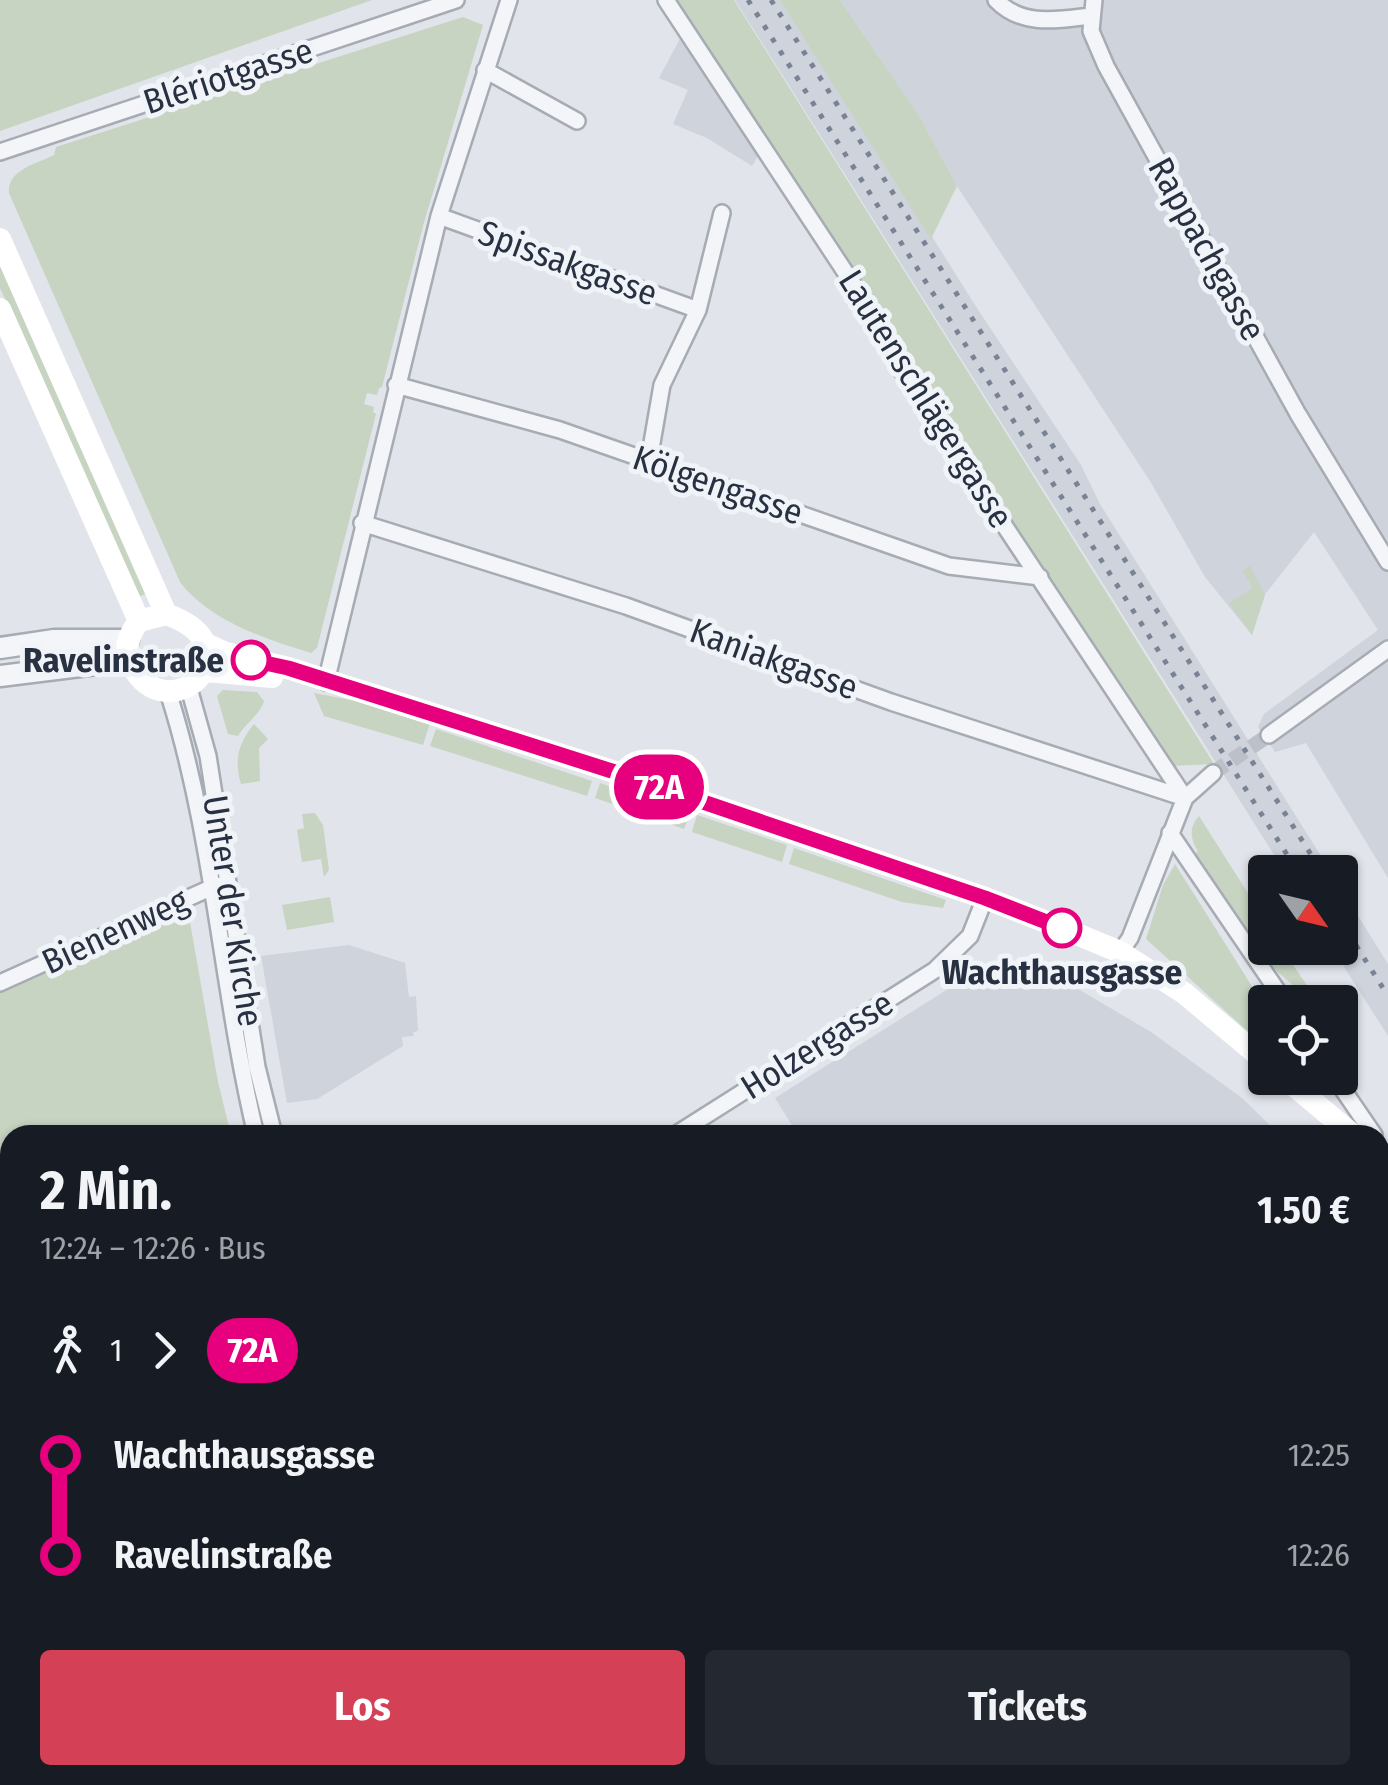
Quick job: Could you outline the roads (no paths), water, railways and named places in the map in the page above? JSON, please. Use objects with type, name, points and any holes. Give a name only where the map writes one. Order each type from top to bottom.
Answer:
[{"type":"main road","points":[[0,239],[166,614],[183,620],[206,644],[615,772],[985,898],[1120,952],[1184,993],[1248,1047]]},
{"type":"main road","points":[[0,309],[148,684],[324,681]]},
{"type":"main road","points":[[132,640],[166,614]]},
{"type":"main road","name":"Unter der Kirche","points":[[188,684],[209,658],[206,644]]},
{"type":"main road","points":[[1305,1095],[1341,1125]]},
{"type":"street","name":"Blériotgasse","points":[[0,152],[456,0]]},
{"type":"street","points":[[324,681],[439,216],[509,0]]},
{"type":"street","name":"Lautenschlägergasse","points":[[666,0],[859,293],[898,365],[1185,798]]},
{"type":"street","name":"Rappachgasse","points":[[996,0],[1024,18],[1063,20],[1092,8],[1092,31],[1106,66],[1308,431],[1388,562]]},
{"type":"street","points":[[485,70],[577,122]]},
{"type":"street","points":[[649,460],[662,384],[698,310],[722,212]]},
{"type":"street","name":"Spissakgasse","points":[[439,216],[698,310]]},
{"type":"street","name":"Kölgengasse","points":[[396,385],[560,430],[949,566],[1040,577]]},
{"type":"street","name":"Kaniakgasse","points":[[362,523],[626,606],[891,702],[1185,798]]},
{"type":"street","points":[[0,648],[54,640],[132,640]]},
{"type":"street","points":[[0,676],[132,640]]},
{"type":"street","points":[[1269,734],[1388,649]]},
{"type":"street","name":"Unter der Kirche","points":[[188,684],[208,756],[257,1067],[272,1125]]},
{"type":"street","name":"Unter der Kirche","points":[[188,684],[189,759],[236,1043],[254,1125]]},
{"type":"street","points":[[1120,952],[1130,938],[1185,798],[1213,773]]},
{"type":"street","points":[[1170,833],[1273,985]]},
{"type":"street","name":"Bienenweg","points":[[0,983],[209,887],[230,881]]},
{"type":"street","name":"Holzergasse","points":[[691,1125],[935,970],[970,936],[985,898]]},
{"type":"street","points":[[1347,1095],[1367,1125]]},
{"type":"tunnel","points":[[1213,773],[1269,735]]},
{"type":"railway","points":[[748,0],[1287,855]]},
{"type":"railway","points":[[771,0],[1311,855]]},
{"type":"railway","points":[[1358,948],[1388,996]]},
{"type":"place","name":"Ravelinstraße","points":[[251,660]]},
{"type":"place","name":"Wachthausgasse","points":[[1062,928]]}]
